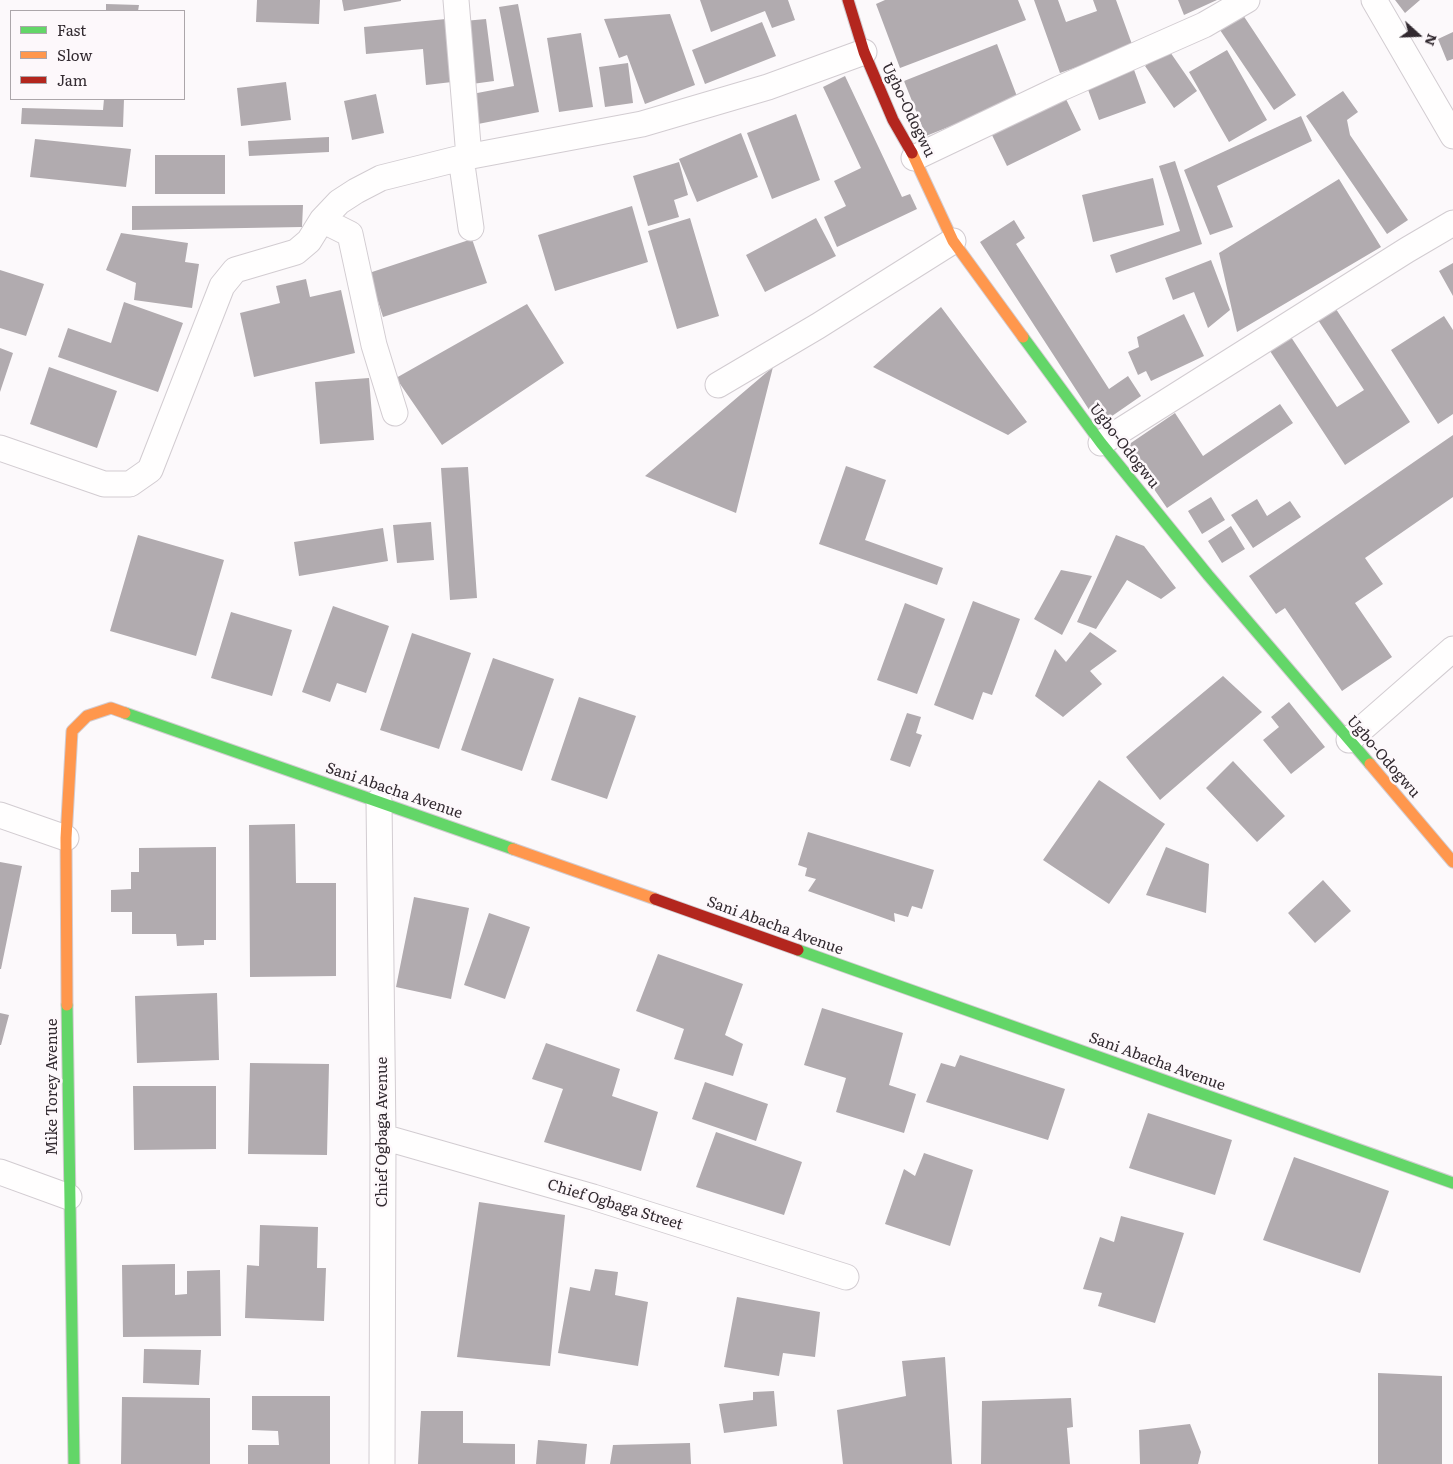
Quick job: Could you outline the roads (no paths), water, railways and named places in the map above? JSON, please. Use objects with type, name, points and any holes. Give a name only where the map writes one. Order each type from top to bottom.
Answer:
[{"type":"street","points":[[456,0],[471,228]]},
{"type":"street","name":"Ugbo-Odogwu","points":[[848,0],[864,52],[893,120],[914,158],[953,241],[1100,444],[1208,575],[1453,862]]},
{"type":"street","points":[[914,158],[1059,89],[1204,25],[1247,0]]},
{"type":"street","points":[[1374,0],[1453,136]]},
{"type":"street","points":[[0,448],[104,484],[130,484],[150,470],[222,286],[235,270],[296,252],[309,241],[322,220],[339,202],[381,178],[465,157],[642,124],[768,87],[864,52]]},
{"type":"street","points":[[322,220],[350,234],[374,345],[396,413]]},
{"type":"street","points":[[1100,444],[1390,260],[1453,223]]},
{"type":"street","points":[[718,385],[818,326],[953,241]]},
{"type":"street","points":[[1349,740],[1453,649]]},
{"type":"street","name":"Sani Abacha Avenue","points":[[87,716],[111,708],[379,801],[1453,1183]]},
{"type":"street","name":"Mike Torey Avenue","points":[[74,1464],[69,1197],[66,838],[72,731],[87,716]]},
{"type":"street","name":"Chief Ogbaga Avenue","points":[[379,801],[383,1137],[382,1464]]},
{"type":"street","points":[[0,815],[66,838]]},
{"type":"street","name":"Chief Ogbaga Street","points":[[383,1137],[593,1197],[846,1276]]},
{"type":"street","points":[[0,1172],[69,1197]]}]
